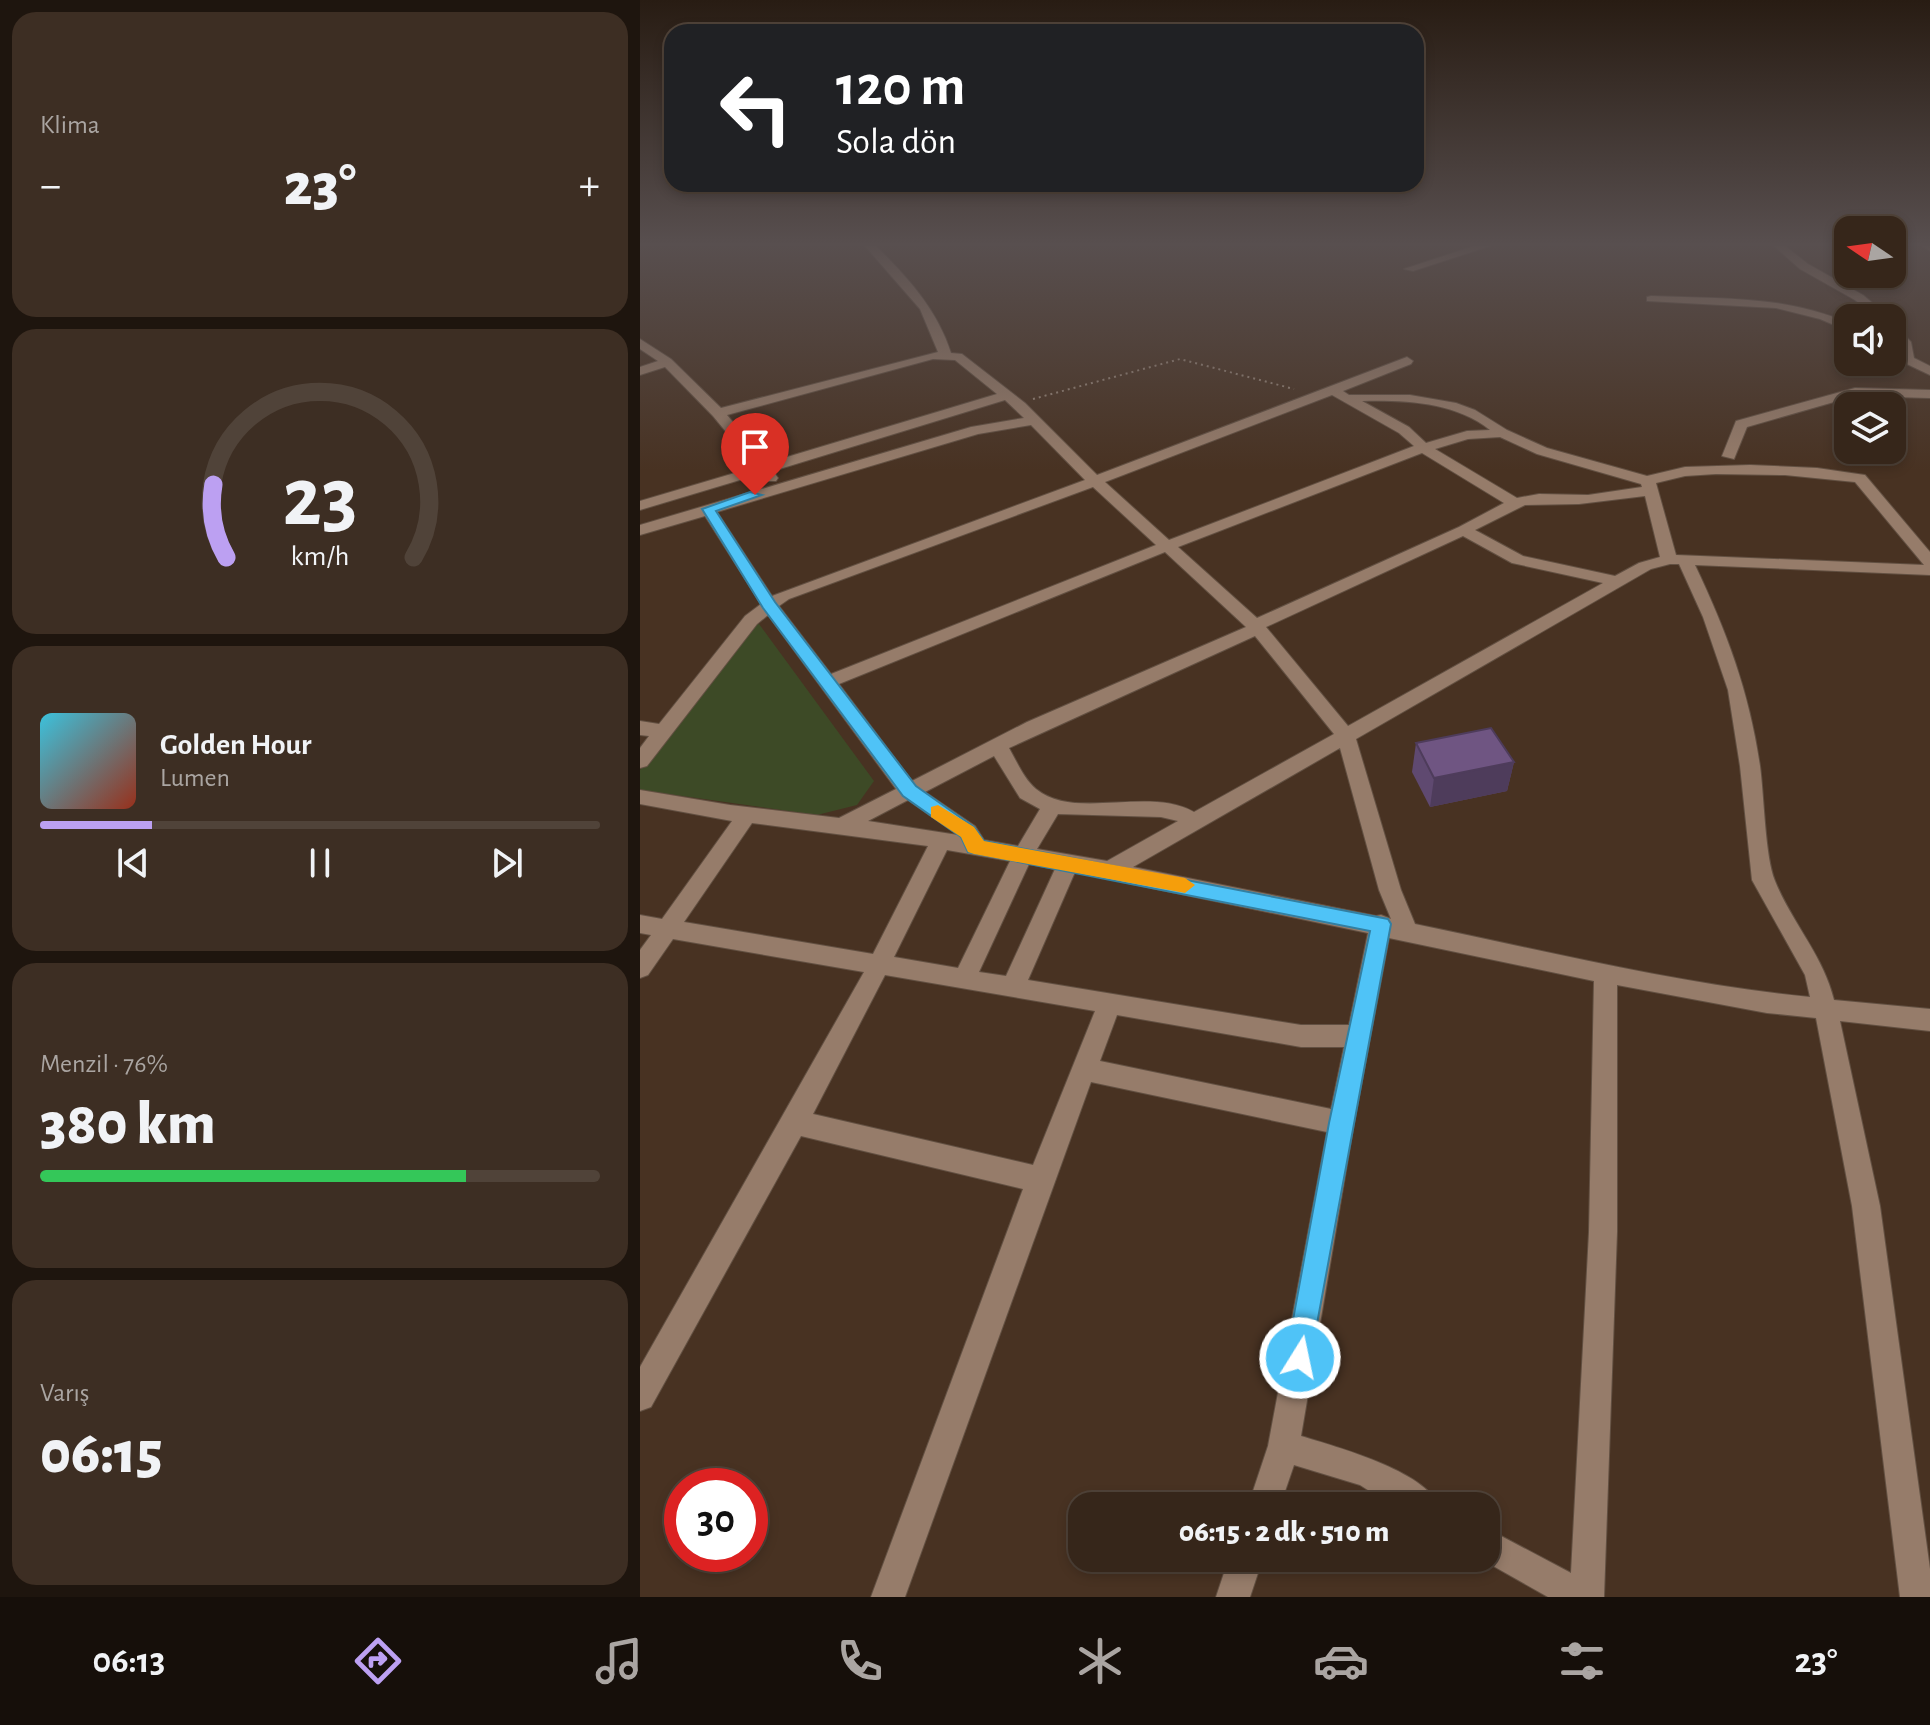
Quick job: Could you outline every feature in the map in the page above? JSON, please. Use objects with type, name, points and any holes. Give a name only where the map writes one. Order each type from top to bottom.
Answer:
[{"type":"street","points":[[934,321],[940,330],[945,354]]},
{"type":"street","points":[[640,343],[667,362],[718,413],[778,488]]},
{"type":"street","points":[[1906,348],[1908,360],[1930,371]]},
{"type":"street","points":[[718,413],[945,354],[958,357],[1035,420],[1095,481],[1257,626],[1345,737],[1390,890],[1394,927],[1359,1036],[1284,1446],[1269,1492]]},
{"type":"street","points":[[640,761],[751,620],[783,595],[1335,396],[1407,361]]},
{"type":"street","points":[[640,371],[667,362]]},
{"type":"street","points":[[1729,456],[1741,424],[1814,400],[1855,392],[1930,394]]},
{"type":"street","points":[[1335,396],[1447,404],[1491,422],[1502,433],[1542,451],[1648,486]]},
{"type":"street","points":[[1335,396],[1404,430],[1424,448],[1515,503]]},
{"type":"street","points":[[640,506],[1010,399]]},
{"type":"street","points":[[640,530],[976,430],[1035,420]]},
{"type":"street","points":[[827,682],[1167,546],[1424,448],[1472,434],[1502,433]]},
{"type":"street","points":[[841,826],[998,746],[1464,530],[1515,503],[1539,497],[1578,500],[1648,486],[1662,472],[1694,469],[1856,477],[1867,483],[1930,562]]},
{"type":"street","points":[[1648,486],[1677,559],[1711,617],[1737,690],[1750,766],[1763,880],[1816,973],[1866,1206],[1917,1597]]},
{"type":"street","points":[[708,509],[769,604],[909,791],[968,832],[974,839],[974,847]]},
{"type":"street","points":[[1464,530],[1518,560],[1616,581]]},
{"type":"street","points":[[1109,870],[1645,566],[1677,559],[1930,570]]},
{"type":"street","points":[[640,728],[665,731]]},
{"type":"street","points":[[998,746],[1029,795],[1052,806],[1172,811],[1195,822]]},
{"type":"street","points":[[640,797],[941,841],[1109,870],[1606,973],[1767,1003],[1930,1020]]},
{"type":"street","points":[[964,980],[1023,855],[1052,806]]},
{"type":"street","points":[[640,968],[747,815]]},
{"type":"street","points":[[640,1396],[797,1123],[881,965],[941,841]]},
{"type":"street","points":[[1012,989],[1068,863]]},
{"type":"street","points":[[640,924],[1109,1006],[1301,1036],[1359,1036]]},
{"type":"street","points":[[1500,1552],[1584,1597],[1603,1232],[1606,973]]},
{"type":"street","points":[[888,1597],[1040,1180],[1109,1006]]},
{"type":"street","points":[[1085,1069],[1341,1123]]},
{"type":"street","points":[[797,1123],[1040,1180]]},
{"type":"street","points":[[1284,1446],[1367,1472],[1400,1492]]},
{"type":"street","points":[[1233,1597],[1241,1572]]},
{"type":"path","points":[[1010,399],[1090,386],[1180,359],[1335,396]]},
{"type":"green space","points":[[759,624],[874,781],[857,805],[817,815],[640,790],[640,770],[740,626]]},
{"type":"building","points":[[1491,728],[1514,762],[1434,778],[1416,743]]},
{"type":"slow traffic","points":[[938,812],[968,832],[974,839],[974,847],[1185,885]]},
{"type":"route","points":[[755,495],[708,509],[769,604],[909,791],[968,832],[974,839],[974,847],[1109,870],[1381,924],[1341,1123],[1300,1358]]}]
